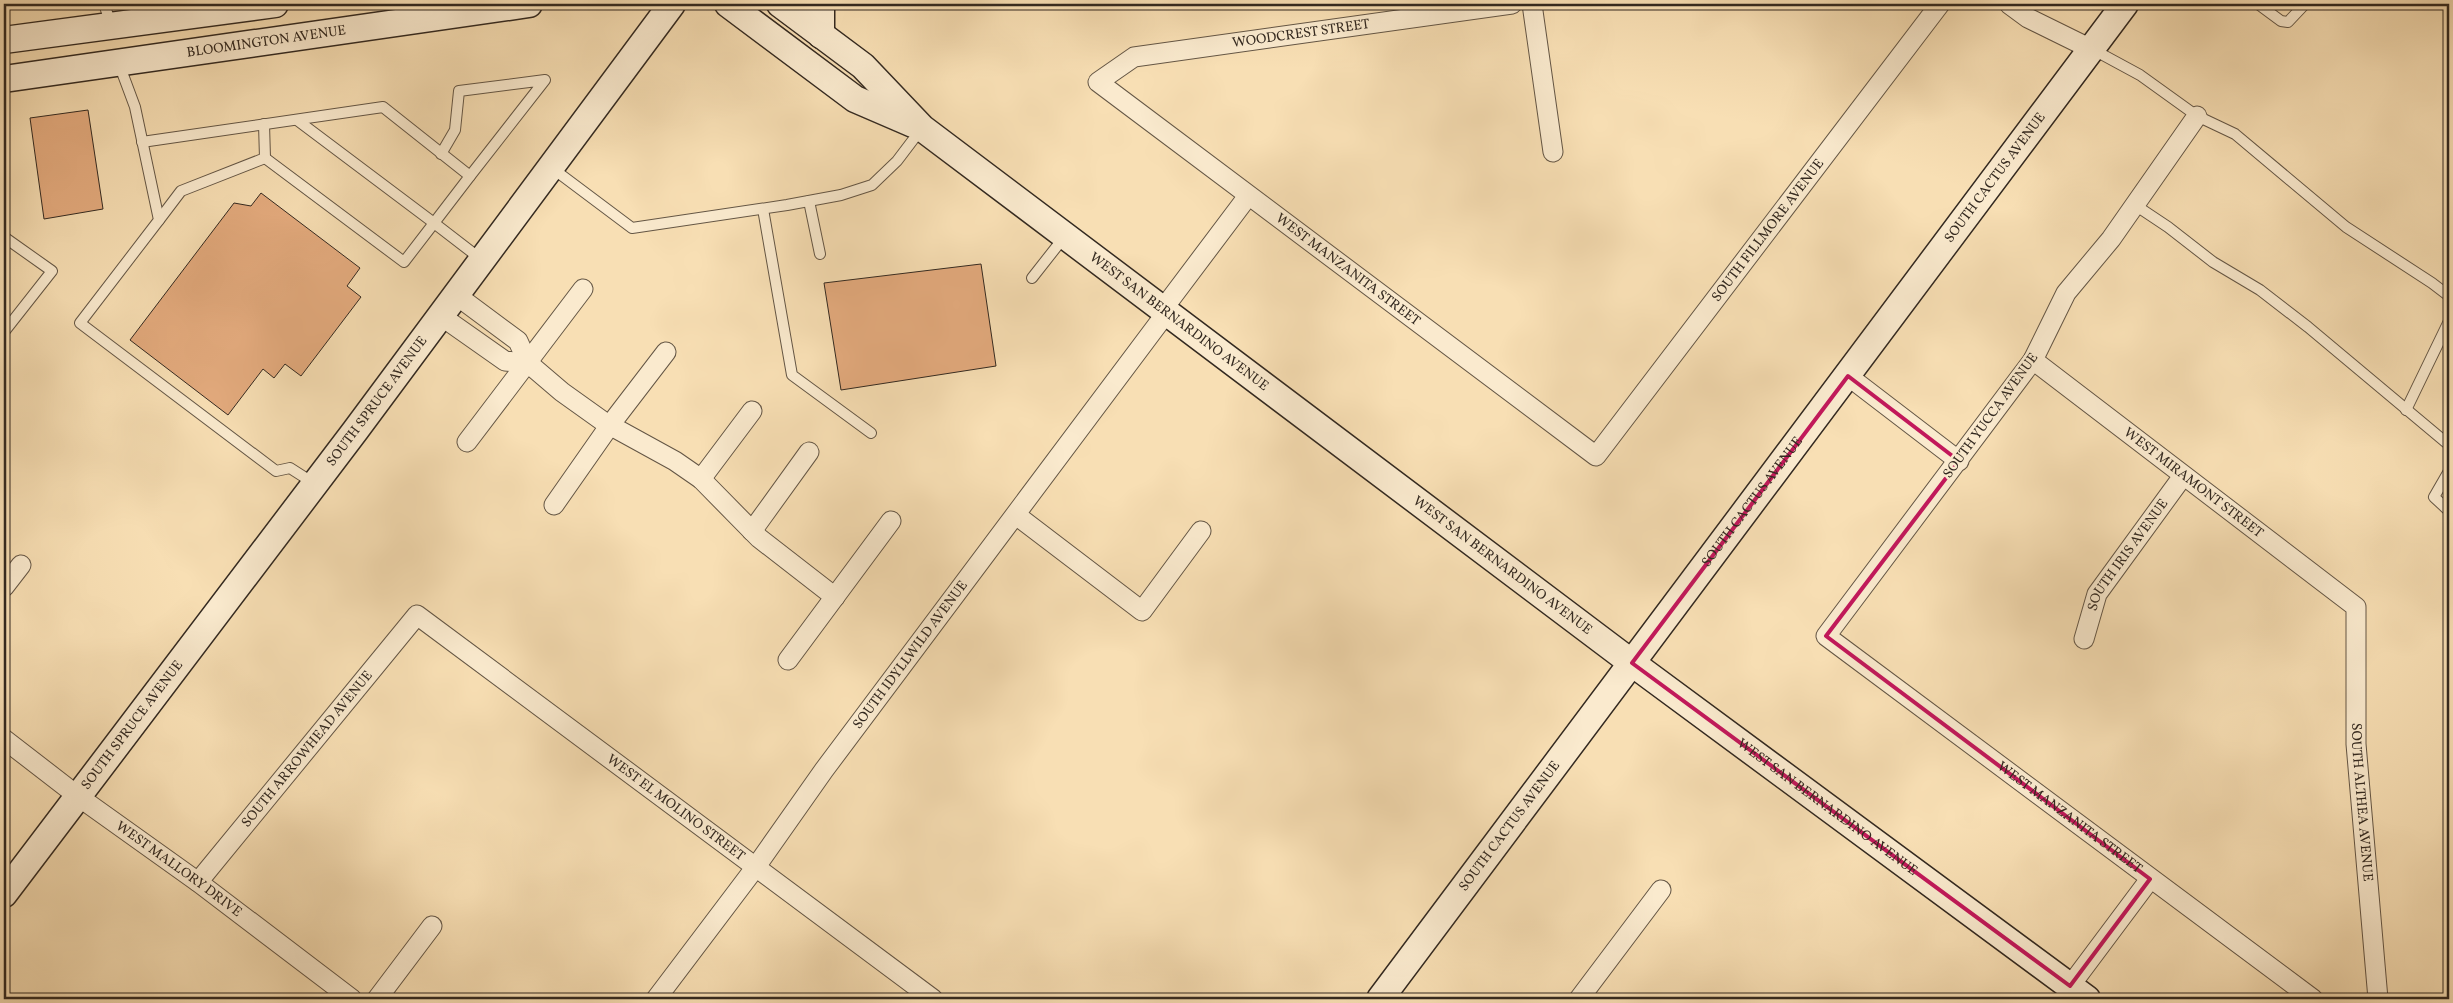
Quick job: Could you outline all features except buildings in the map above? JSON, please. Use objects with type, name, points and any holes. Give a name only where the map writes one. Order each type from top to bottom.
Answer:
[{"type":"main road","points":[[4,40],[108,15],[275,4]]},
{"type":"main road","name":"BLOOMINGTON AVENUE","points":[[4,79],[529,4]]},
{"type":"main road","name":"SOUTH SPRUCE AVENUE","points":[[4,894],[315,484],[672,4]]},
{"type":"main road","name":"WEST SAN BERNARDINO AVENUE","points":[[728,4],[855,99],[922,128]]},
{"type":"main road","name":"WEST SAN BERNARDINO AVENUE","points":[[780,4],[863,66],[922,128],[1632,663],[2078,993]]},
{"type":"main road","points":[[821,4],[821,35]]},
{"type":"main road","name":"SOUTH CACTUS AVENUE","points":[[1380,999],[2125,4]]},
{"type":"main road","points":[[4,73],[34,59],[103,48],[112,40],[108,15]]},
{"type":"street","name":"WOODCREST STREET","points":[[1098,82],[1134,57],[1512,4]]},
{"type":"street","points":[[1532,4],[1553,152]]},
{"type":"street","name":"SOUTH FILLMORE AVENUE","points":[[1596,456],[1940,4]]},
{"type":"street","points":[[2009,4],[2028,18],[2091,49]]},
{"type":"street","name":"WEST MANZANITA STREET","points":[[1098,82],[1596,456]]},
{"type":"street","name":"SOUTH YUCCA AVENUE","points":[[1826,636],[2033,360],[2066,293],[2111,239],[2197,116]]},
{"type":"street","name":"SOUTH IDYLLWILD AVENUE","points":[[656,999],[755,868],[824,770],[1016,515],[1248,196]]},
{"type":"street","points":[[468,442],[583,289]]},
{"type":"street","points":[[449,305],[505,361],[528,363]]},
{"type":"street","points":[[449,305],[518,341],[528,363],[562,392],[610,425],[675,461],[701,478],[752,531],[835,597]]},
{"type":"street","points":[[554,505],[610,425],[666,352]]},
{"type":"street","name":"WEST MIRAMONT STREET","points":[[2033,360],[2356,607]]},
{"type":"street","points":[[1848,376],[1959,461]]},
{"type":"street","points":[[701,478],[752,411]]},
{"type":"street","points":[[752,531],[809,452]]},
{"type":"street","name":"SOUTH IRIS AVENUE","points":[[2084,639],[2097,594],[2184,476]]},
{"type":"street","points":[[1016,515],[1142,611],[1201,531]]},
{"type":"street","points":[[788,660],[891,521]]},
{"type":"street","points":[[4,587],[20,565]]},
{"type":"street","name":"SOUTH ALTHEA AVENUE","points":[[2356,607],[2356,744],[2378,999]]},
{"type":"street","name":"WEST EL MOLINO STREET","points":[[417,615],[933,999]]},
{"type":"street","name":"SOUTH ARROWHEAD AVENUE","points":[[198,882],[417,615]]},
{"type":"street","name":"WEST MANZANITA STREET","points":[[1826,636],[2313,999]]},
{"type":"street","name":"WEST MALLORY DRIVE","points":[[4,739],[78,797],[198,882],[352,999]]},
{"type":"street","points":[[2078,993],[2150,879]]},
{"type":"street","points":[[1579,999],[1661,890]]},
{"type":"street","points":[[377,999],[432,926]]},
{"type":"lane","points":[[2258,4],[2281,21],[2288,22],[2305,4]]},
{"type":"lane","points":[[2091,49],[2140,75],[2197,116],[2234,134],[2346,227],[2449,296]]},
{"type":"lane","points":[[118,63],[135,107],[159,220]]},
{"type":"lane","points":[[265,158],[404,262],[545,80],[459,91],[456,130],[441,154]]},
{"type":"lane","points":[[142,142],[383,108],[470,176]]},
{"type":"lane","points":[[296,120],[482,260]]},
{"type":"lane","points":[[264,124],[265,158]]},
{"type":"lane","points":[[551,167],[632,228],[809,201],[841,195],[872,185],[897,162],[922,128]]},
{"type":"lane","points":[[265,158],[181,191],[80,323],[276,471],[290,468],[315,484]]},
{"type":"lane","points":[[809,201],[820,254]]},
{"type":"lane","points":[[2135,205],[2168,227],[2212,262],[2260,290],[2308,326],[2449,445]]},
{"type":"lane","points":[[763,209],[792,375],[871,433]]},
{"type":"lane","points":[[1032,278],[1066,236]]},
{"type":"lane","points":[[4,237],[52,271],[4,332]]},
{"type":"lane","points":[[2406,410],[2449,321]]},
{"type":"lane","points":[[2449,471],[2434,497],[2449,511]]},
{"type":"highlighted area","points":[[1848,376],[1959,461],[1826,636],[2150,879],[2070,986],[1632,663]]}]
